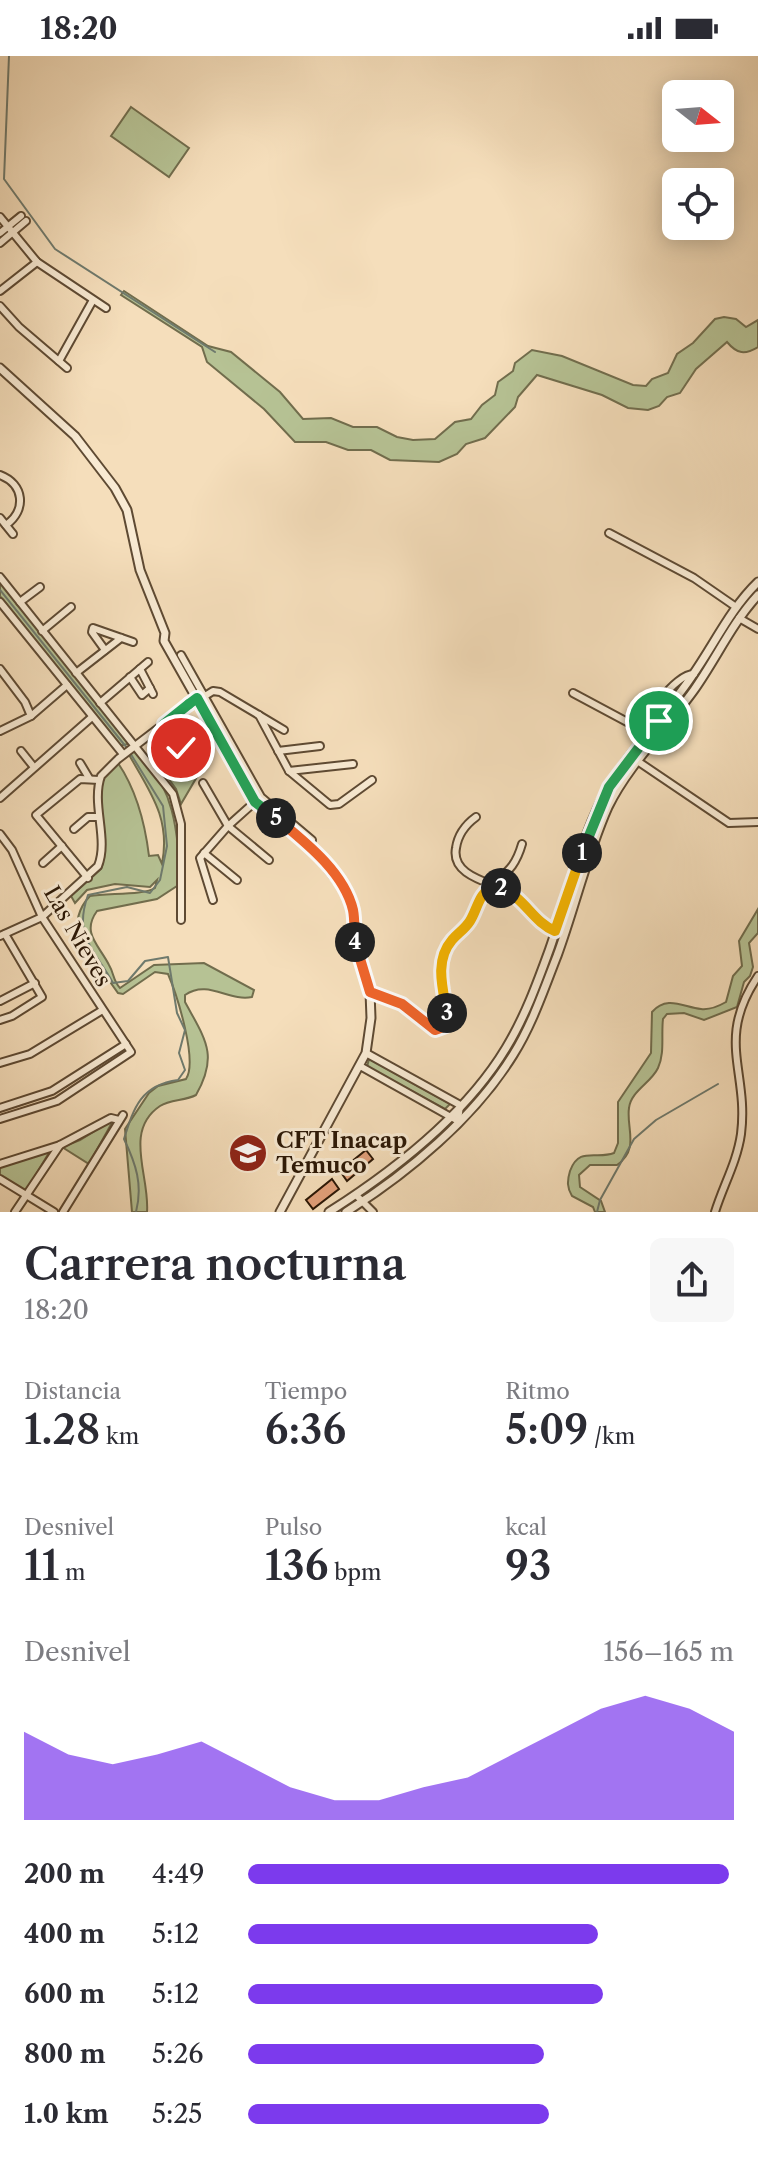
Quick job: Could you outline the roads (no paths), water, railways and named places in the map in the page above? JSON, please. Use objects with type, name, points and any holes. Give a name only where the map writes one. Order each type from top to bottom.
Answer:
[{"type":"street","points":[[0,217],[37,262],[106,308]]},
{"type":"street","points":[[0,243],[24,219]]},
{"type":"street","points":[[0,233],[9,231]]},
{"type":"street","points":[[0,291],[37,262]]},
{"type":"street","points":[[59,361],[93,300]]},
{"type":"street","points":[[0,306],[19,327],[67,368]]},
{"type":"street","points":[[0,368],[75,436],[115,488],[127,510],[140,570],[165,633],[164,641],[203,697]]},
{"type":"street","points":[[0,475],[14,483],[21,499],[16,516],[6,525]]},
{"type":"street","points":[[0,518],[13,534]]},
{"type":"street","points":[[609,533],[694,578],[736,607]]},
{"type":"street","points":[[0,577],[165,782],[178,808],[182,833],[181,920]]},
{"type":"street","points":[[329,1212],[396,1165],[450,1116],[487,1076],[511,1040],[555,931],[597,811],[645,734],[694,674],[736,607],[758,582]]},
{"type":"street","points":[[20,602],[40,587]]},
{"type":"street","points":[[346,1212],[402,1172],[458,1121],[501,1073],[524,1035],[557,954],[605,814],[638,761],[696,687],[739,618],[758,595]]},
{"type":"street","points":[[0,602],[92,717],[125,753]]},
{"type":"street","points":[[42,631],[71,607]]},
{"type":"street","points":[[739,618],[758,629]]},
{"type":"street","points":[[105,650],[92,632],[93,628],[133,642]]},
{"type":"street","points":[[76,673],[121,638]]},
{"type":"street","points":[[181,655],[258,799],[311,847],[341,885],[352,908],[355,945],[370,992],[371,1018],[366,1053],[280,1212]]},
{"type":"street","points":[[100,703],[148,662]]},
{"type":"street","points":[[0,669],[25,702],[31,716]]},
{"type":"street","points":[[130,677],[139,698],[152,691],[140,669]]},
{"type":"street","points":[[694,674],[696,687]]},
{"type":"street","points":[[0,731],[31,716],[67,685]]},
{"type":"street","points":[[0,1020],[41,999],[35,983],[2,933],[42,917],[88,878],[101,861],[99,780],[106,768],[164,724],[217,691],[284,730]]},
{"type":"street","points":[[573,693],[652,740],[658,737]]},
{"type":"street","points":[[259,715],[289,771],[332,805],[372,780]]},
{"type":"street","points":[[0,798],[92,717]]},
{"type":"street","points":[[164,724],[184,755]]},
{"type":"street","points":[[278,751],[320,746]]},
{"type":"street","points":[[21,751],[33,766]]},
{"type":"street","points":[[630,756],[729,823],[758,822]]},
{"type":"street","points":[[80,763],[89,778]]},
{"type":"street","points":[[289,771],[353,764]]},
{"type":"street","points":[[88,878],[36,815],[80,779],[99,780]]},
{"type":"street","points":[[0,783],[7,791]]},
{"type":"street","points":[[203,783],[228,826],[269,860]]},
{"type":"street","points":[[213,900],[200,861],[228,826],[258,799]]},
{"type":"street","points":[[258,799],[312,840]]},
{"type":"street","points":[[74,829],[88,817],[99,817]]},
{"type":"street","points":[[476,817],[460,833],[456,858],[464,870],[520,898],[541,924],[555,931]]},
{"type":"street","name":"Las Nieves","points":[[0,834],[12,850],[42,917],[101,1011],[131,1052],[57,1101],[34,1108]]},
{"type":"street","points":[[370,992],[402,1004],[435,1030],[444,1028],[448,1018],[441,976],[445,952],[468,924],[482,895],[512,869],[522,844]]},
{"type":"street","points":[[43,863],[62,846]]},
{"type":"street","points":[[204,853],[237,880]]},
{"type":"street","points":[[715,1212],[735,1161],[741,1133],[740,1091],[735,1068],[740,1007],[758,976]]},
{"type":"street","points":[[0,1001],[35,983]]},
{"type":"street","points":[[0,1063],[30,1054],[101,1011]]},
{"type":"street","points":[[0,1108],[52,1091],[126,1044]]},
{"type":"street","points":[[366,1053],[460,1105]]},
{"type":"street","points":[[360,1066],[458,1121]]},
{"type":"street","points":[[0,1119],[34,1108],[31,1098]]},
{"type":"street","points":[[458,1121],[460,1105]]},
{"type":"street","points":[[0,1164],[60,1145],[111,1118],[121,1118],[63,1212]]},
{"type":"street","points":[[15,1212],[60,1145]]},
{"type":"street","points":[[0,1179],[54,1212]]},
{"type":"street","points":[[356,1195],[373,1212]]},
{"type":"waterway","points":[[9,56],[4,179],[55,249],[215,352]]},
{"type":"waterway","points":[[0,590],[127,748],[163,806],[167,846],[160,880],[150,893],[127,887],[88,895],[83,922],[88,942],[113,983],[128,981],[145,961],[168,957],[177,1013],[185,1030],[179,1053],[185,1070],[178,1080],[147,1092],[131,1117],[124,1139],[137,1175],[139,1193],[136,1212]]},
{"type":"waterway","points":[[597,1212],[600,1200],[634,1139],[656,1120],[718,1084]]},
{"type":"place","name":"CFT Inacap Temuco","points":[[248,1153]]}]
